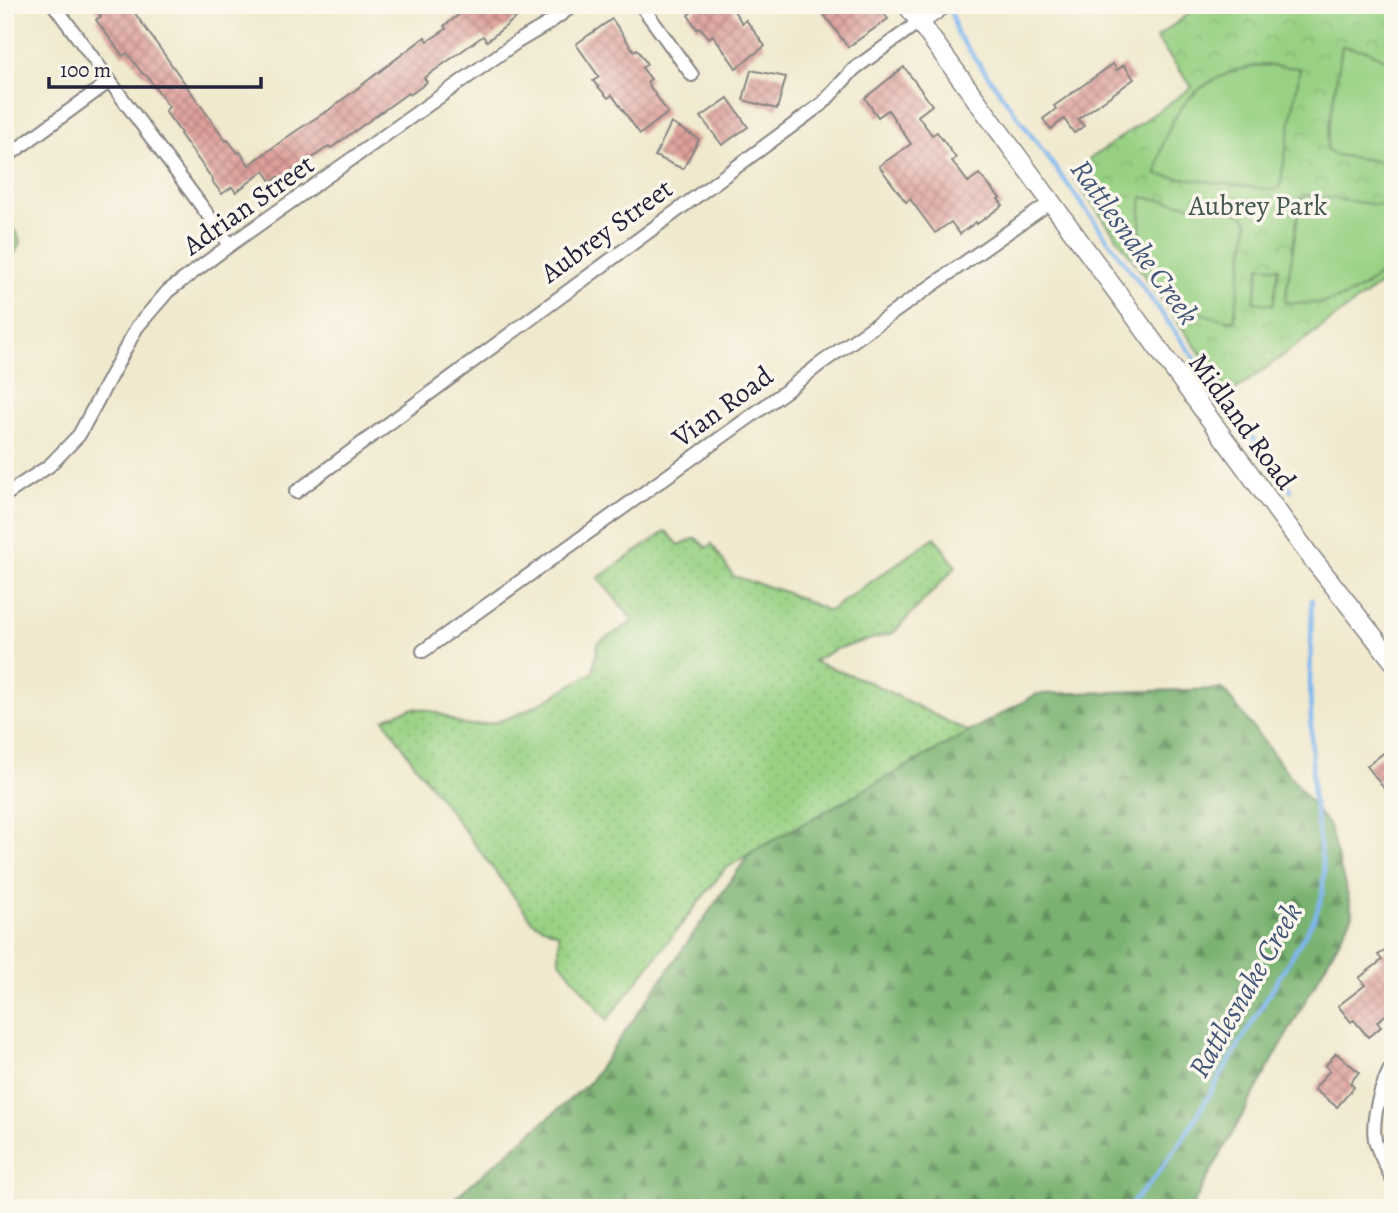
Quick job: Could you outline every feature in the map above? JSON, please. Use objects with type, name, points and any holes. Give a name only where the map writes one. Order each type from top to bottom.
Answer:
[{"type":"main road","name":"Midland Road","points":[[907,5],[1307,552],[1393,661]]},
{"type":"main road","name":"Aubrey Street","points":[[919,22],[943,5]]},
{"type":"street","points":[[54,5],[230,245]]},
{"type":"street","name":"Adrian Street","points":[[5,495],[49,466],[79,435],[137,327],[168,291],[517,42],[574,5]]},
{"type":"street","points":[[642,5],[692,75]]},
{"type":"street","name":"Aubrey Street","points":[[296,492],[823,103],[854,69],[919,22]]},
{"type":"street","points":[[5,158],[110,81]]},
{"type":"street","name":"Vian Road","points":[[423,651],[786,391],[820,363],[1051,202]]},
{"type":"street","points":[[1393,1063],[1385,1076],[1375,1118],[1375,1141],[1393,1181]]},
{"type":"green space","name":"Aubrey Park","points":[[1189,5],[1393,5],[1393,275],[1230,394],[1070,173],[1192,87],[1156,38],[1192,11]]},
{"type":"green space","points":[[1342,46],[1369,51],[1393,63],[1393,163],[1334,155],[1327,149]]},
{"type":"green space","points":[[1262,65],[1300,68],[1280,186],[1274,190],[1157,175],[1167,132],[1188,100],[1202,87],[1220,77]]},
{"type":"green space","points":[[1308,195],[1393,207],[1393,251],[1380,273],[1359,290],[1324,302],[1285,302],[1299,207],[1301,199]]},
{"type":"green space","points":[[1142,197],[1243,215],[1248,222],[1234,321],[1209,316],[1188,307],[1171,296],[1158,282],[1148,264],[1142,244]]},
{"type":"green space","points":[[5,218],[20,242],[15,254],[5,257]]},
{"type":"green space","points":[[1260,266],[1279,268],[1273,305],[1254,302]]},
{"type":"green space","points":[[666,531],[679,545],[696,538],[707,548],[712,544],[733,576],[782,591],[829,611],[935,537],[956,567],[893,633],[836,649],[813,661],[869,682],[969,732],[724,870],[607,1020],[559,960],[559,934],[533,922],[384,719],[414,708],[436,712],[465,725],[481,725],[515,716],[532,708],[593,672],[598,643],[634,621],[598,578]]},
{"type":"green space","points":[[1223,689],[1329,826],[1353,915],[1191,1208],[443,1208],[589,1083],[750,853],[1037,694]]},
{"type":"building","points":[[92,5],[129,5],[226,141],[240,152],[249,165],[325,113],[425,37],[428,41],[446,29],[444,26],[472,5],[532,5],[487,41],[483,36],[424,78],[427,82],[410,95],[408,93],[293,172],[296,176],[283,185],[278,177],[272,182],[264,171],[236,192],[232,187],[222,194],[165,111],[169,107],[127,53],[123,56],[96,20],[101,16]]},
{"type":"building","points":[[701,5],[730,5],[742,23],[746,20],[765,46],[736,68],[713,35],[709,38],[700,27],[697,29],[688,15]]},
{"type":"building","points":[[817,5],[878,5],[888,19],[848,47]]},
{"type":"building","points":[[612,19],[634,51],[637,49],[647,64],[642,68],[651,79],[647,82],[668,113],[640,134],[612,95],[608,98],[593,81],[599,77],[576,44]]},
{"type":"building","points":[[1113,64],[1117,70],[1124,65],[1134,79],[1078,119],[1084,126],[1074,133],[1064,119],[1051,129],[1043,119],[1056,109],[1054,106]]},
{"type":"building","points":[[904,67],[932,105],[918,116],[932,135],[937,132],[956,158],[952,161],[968,182],[979,174],[1003,205],[960,234],[951,222],[935,233],[910,199],[906,202],[879,166],[911,144],[888,110],[878,117],[865,98]]},
{"type":"building","points":[[751,70],[786,77],[777,109],[743,100]]},
{"type":"building","points":[[728,98],[748,127],[722,145],[701,117]]},
{"type":"building","points":[[671,123],[699,139],[683,169],[655,156]]},
{"type":"building","points":[[1386,751],[1393,760],[1393,800],[1367,766]]},
{"type":"building","points":[[1393,946],[1393,1009],[1377,1022],[1381,1027],[1368,1037],[1338,1006],[1365,985],[1359,978],[1382,960],[1378,955]]},
{"type":"building","points":[[1336,1053],[1359,1072],[1350,1083],[1354,1087],[1337,1107],[1314,1089],[1330,1070],[1325,1066]]},
{"type":"waterway","name":"Rattlesnake Creek","points":[[952,15],[961,39],[1291,490]]},
{"type":"waterway","name":"Rattlesnake Creek","points":[[1127,1208],[1152,1181],[1183,1139],[1314,919],[1322,897],[1324,873],[1313,794],[1310,683],[1312,600]]}]
